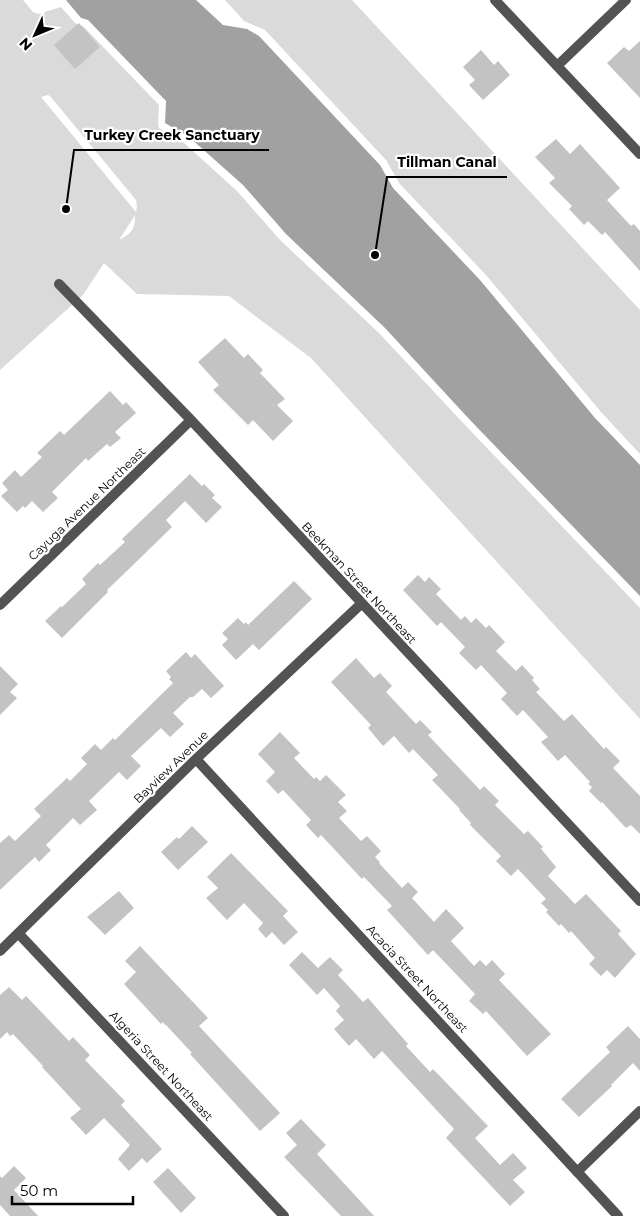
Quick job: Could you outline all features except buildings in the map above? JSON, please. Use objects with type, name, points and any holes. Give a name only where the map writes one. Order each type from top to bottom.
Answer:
[{"type":"street","points":[[495,0],[640,154]]},
{"type":"street","points":[[557,66],[626,0]]},
{"type":"street","name":"Beekman Street Northeast","points":[[59,284],[191,420],[640,902]]},
{"type":"street","name":"Cayuga Avenue Northeast","points":[[0,605],[191,420]]},
{"type":"street","name":"Bayview Avenue","points":[[0,951],[196,759],[361,604]]},
{"type":"street","name":"Acacia Street Northeast","points":[[196,759],[618,1216]]},
{"type":"street","name":"Algeria Street Northeast","points":[[19,934],[284,1216]]},
{"type":"street","points":[[578,1172],[640,1111]]},
{"type":"shaded area","points":[[0,0],[23,0],[33,12],[38,14],[61,7],[75,23],[84,27],[159,105],[159,128],[184,143],[237,191],[280,240],[379,333],[640,608],[640,719],[311,358],[229,296],[137,294],[104,263],[83,295],[0,370]],"holes":[[[48,95],[136,200],[136,212],[41,97]],[[135,215],[132,230],[119,240]]]},
{"type":"shaded area","points":[[66,0],[196,0],[223,25],[247,29],[259,36],[380,165],[393,188],[480,280],[595,418],[640,465],[640,596],[470,420],[385,328],[286,234],[243,185],[189,137],[165,123],[166,101],[88,20],[81,18]]},
{"type":"shaded area","points":[[225,0],[352,0],[640,310],[640,454],[601,412],[486,275],[399,183],[386,160],[265,30],[244,21]]},
{"type":"place","name":"Turkey Creek Sanctuary","points":[[66,209]]},
{"type":"place","name":"Tillman Canal","points":[[375,255]]}]
